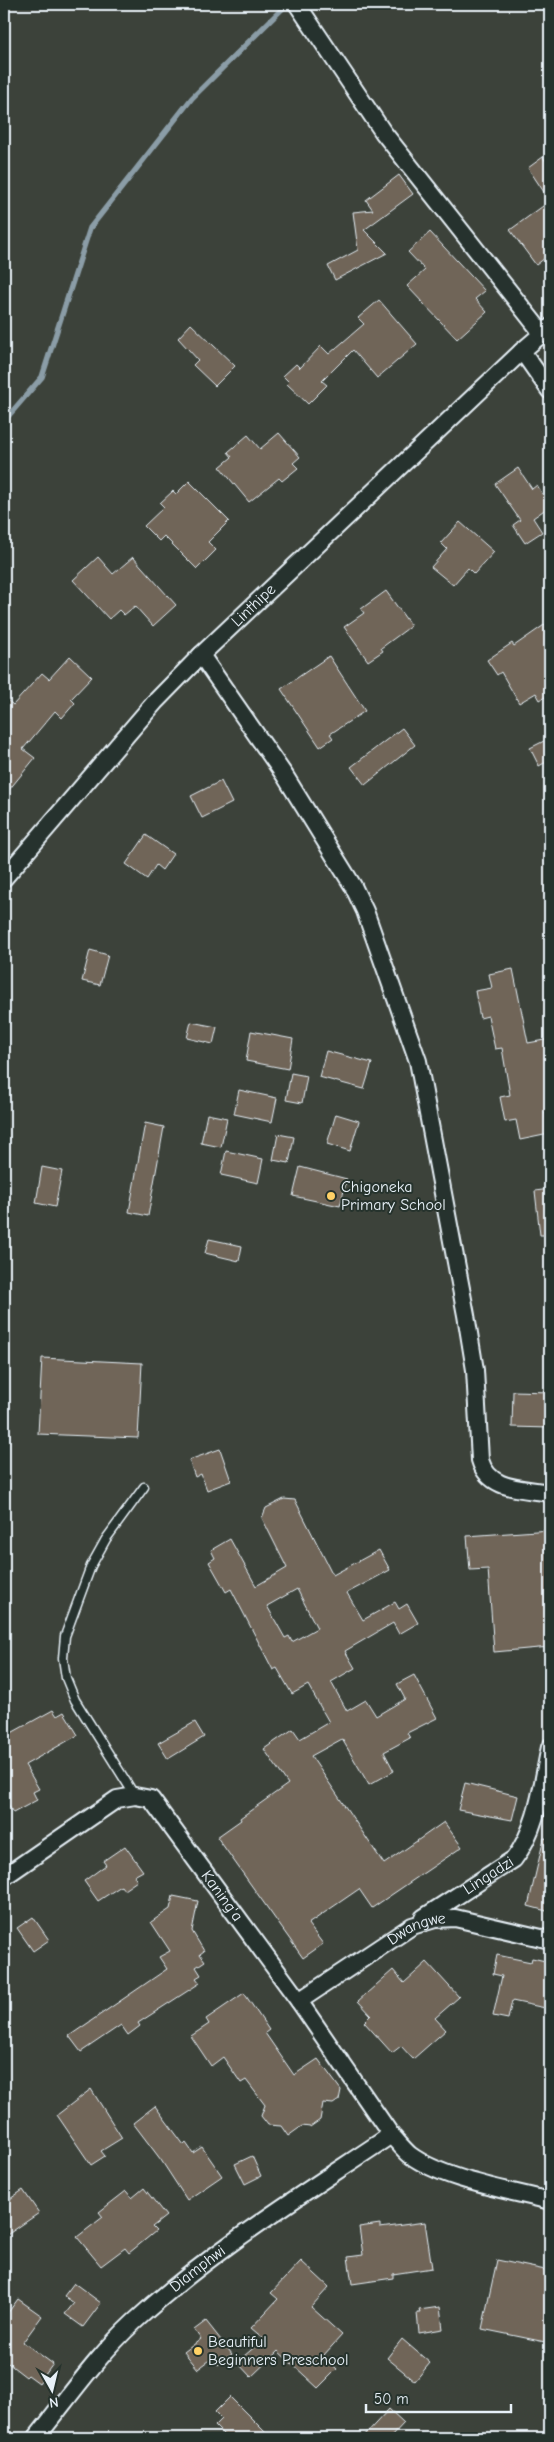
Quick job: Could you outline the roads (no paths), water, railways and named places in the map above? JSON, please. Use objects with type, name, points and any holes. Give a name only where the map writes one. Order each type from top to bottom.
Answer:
[{"type":"street","points":[[297,4],[383,132],[546,330]]},
{"type":"street","name":"Linthipe","points":[[4,878],[155,702],[201,655],[546,330]]},
{"type":"street","points":[[522,351],[550,391]]},
{"type":"street","points":[[201,655],[285,776],[353,886],[365,911],[418,1061],[466,1316],[474,1370],[480,1460],[484,1472],[491,1480],[502,1484],[550,1493]]},
{"type":"street","name":"Lingadzi","points":[[412,1926],[514,1859],[524,1846],[531,1830],[550,1747]]},
{"type":"street","points":[[4,1877],[117,1799],[135,1796]]},
{"type":"street","name":"Kaning'a","points":[[135,1796],[151,1799],[161,1810],[299,2001],[391,2135]]},
{"type":"street","name":"Dwangwe","points":[[299,2001],[412,1926],[435,1919],[455,1918],[550,1940]]},
{"type":"street","points":[[391,2135],[410,2154],[434,2168],[470,2180],[550,2201]]},
{"type":"street","name":"Diamphwi","points":[[36,2438],[105,2353],[132,2324],[191,2272],[391,2135]]},
{"type":"lane","points":[[135,1796],[76,1700],[66,1678],[64,1658],[65,1636],[91,1566],[106,1539],[144,1487]]},
{"type":"waterway","points":[[4,421],[42,377],[90,228],[192,98],[287,4]]},
{"type":"place","name":"Chigoneka Primary School","points":[[331,1196]]},
{"type":"place","name":"Beautiful Beginners Preschool","points":[[198,2351]]}]
